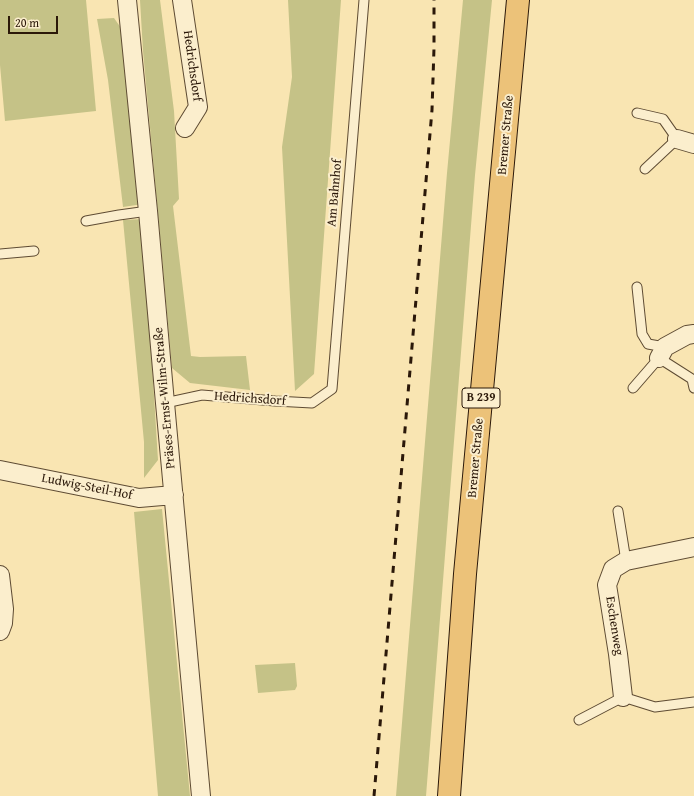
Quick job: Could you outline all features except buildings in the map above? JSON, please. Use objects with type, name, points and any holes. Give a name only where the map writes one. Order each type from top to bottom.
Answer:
[{"type":"main road","name":"Bremer Straße","points":[[449,796],[465,574],[518,0]]},
{"type":"street","name":"Präses-Ernst-Wilm-Straße","points":[[127,0],[148,211],[201,796]]},
{"type":"street","name":"Hedrichsdorf","points":[[182,0],[198,107],[185,128]]},
{"type":"street","points":[[662,353],[686,335],[694,334]]},
{"type":"street","name":"Ludwig-Steil-Hof","points":[[0,470],[139,498],[174,495]]},
{"type":"street","name":"Eschenweg","points":[[624,697],[607,585],[613,569],[626,561],[694,547]]},
{"type":"street","points":[[0,574],[4,609],[3,623],[0,631]]},
{"type":"lane","name":"Am Bahnhof","points":[[332,388],[364,0]]},
{"type":"lane","points":[[637,113],[663,119],[686,141],[645,169]]},
{"type":"lane","points":[[86,222],[148,211]]},
{"type":"lane","points":[[0,254],[34,251]]},
{"type":"lane","points":[[637,287],[642,334],[648,344],[662,353],[692,379],[694,388]]},
{"type":"lane","points":[[633,388],[662,353]]},
{"type":"lane","name":"Hedrichsdorf","points":[[165,403],[202,395],[267,401],[312,403],[332,388]]},
{"type":"lane","points":[[618,511],[626,561]]},
{"type":"lane","points":[[579,720],[624,697],[654,707],[694,702]]},
{"type":"shaded area","points":[[0,0],[86,0],[96,111],[5,121],[0,65]]},
{"type":"shaded area","points":[[140,0],[160,0],[174,111],[179,199],[173,206],[191,356],[246,356],[250,390],[190,383],[172,368],[143,51]]},
{"type":"shaded area","points":[[288,0],[341,0],[314,374],[295,391],[282,147],[292,77]]},
{"type":"shaded area","points":[[463,0],[492,0],[475,175],[426,796],[396,796],[447,173]]},
{"type":"shaded area","points":[[114,18],[121,28],[143,204],[123,207],[108,80],[97,19]]},
{"type":"shaded area","points":[[143,219],[158,460],[144,478],[144,442],[123,220]]},
{"type":"shaded area","points":[[162,509],[190,796],[158,796],[134,512]]},
{"type":"shaded area","points":[[295,663],[297,686],[295,690],[258,693],[255,665]]},
{"type":"railway","points":[[374,796],[432,110],[434,0]]}]
